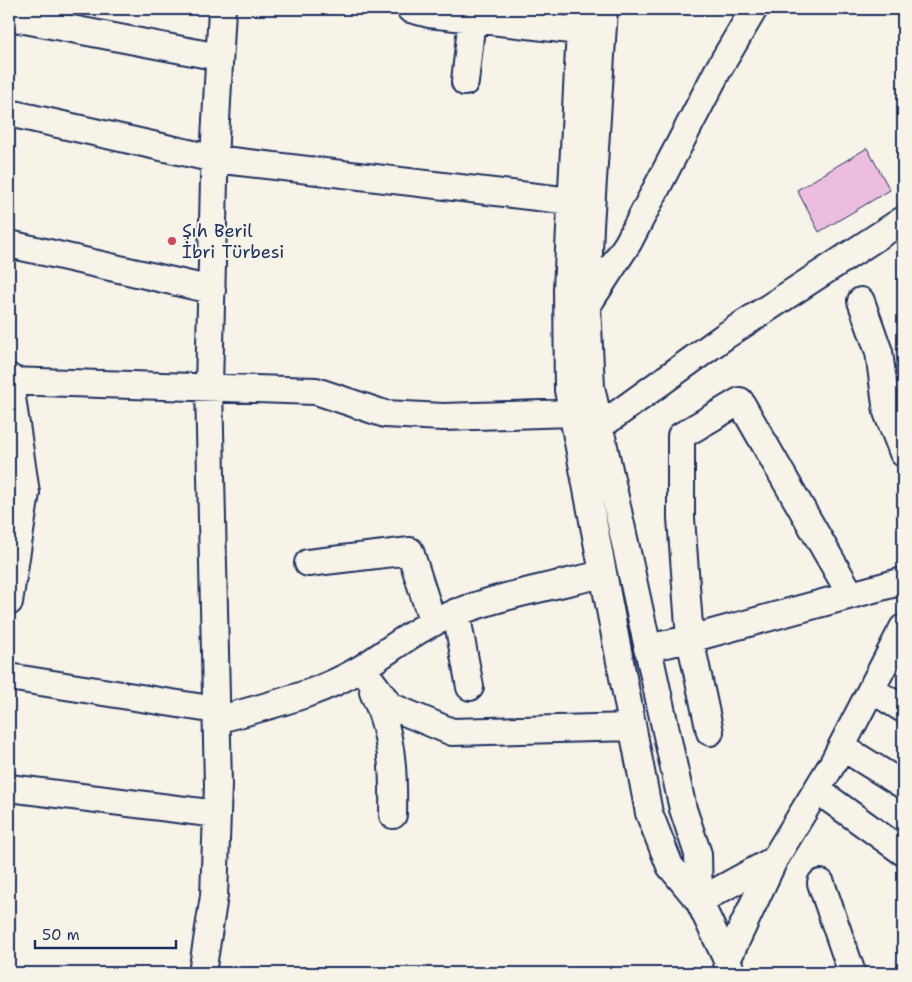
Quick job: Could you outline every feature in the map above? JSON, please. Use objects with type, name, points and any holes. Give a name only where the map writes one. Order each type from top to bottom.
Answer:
[{"type":"street","points":[[202,973],[214,896],[217,814],[209,387],[215,159],[222,9]]},
{"type":"street","points":[[410,9],[429,14],[472,18],[580,20],[567,289],[568,390],[649,813],[670,866],[699,901],[729,969]]},
{"type":"street","points":[[604,9],[590,226],[587,306],[591,387],[647,648],[684,809],[698,854],[699,901]]},
{"type":"street","points":[[587,306],[628,243],[718,70],[754,9]]},
{"type":"street","points":[[9,17],[220,57]]},
{"type":"street","points":[[465,82],[472,18]]},
{"type":"street","points":[[9,113],[215,159],[571,201]]},
{"type":"street","points":[[599,427],[725,336],[903,220]]},
{"type":"street","points":[[9,244],[212,290]]},
{"type":"street","points":[[861,300],[880,352],[887,412],[903,453]]},
{"type":"street","points":[[9,602],[16,505],[26,493],[9,380],[316,391],[385,414],[443,417],[572,413]]},
{"type":"street","points":[[710,732],[690,639],[681,518],[681,436],[740,401],[851,595]]},
{"type":"street","points":[[308,563],[410,551],[445,618],[470,687]]},
{"type":"street","points":[[9,677],[216,715],[314,692],[362,668],[384,652],[445,618],[504,598],[603,574]]},
{"type":"street","points":[[647,648],[690,639],[903,581]]},
{"type":"street","points":[[729,969],[774,860],[842,747],[902,634]]},
{"type":"street","points":[[362,668],[390,706],[452,732],[632,727]]},
{"type":"street","points":[[362,668],[380,705],[388,732],[394,774],[393,815]]},
{"type":"street","points":[[872,690],[903,709]]},
{"type":"street","points":[[842,747],[903,785]]},
{"type":"street","points":[[9,788],[217,814]]},
{"type":"street","points":[[817,790],[903,852]]},
{"type":"street","points":[[699,901],[774,860]]},
{"type":"street","points":[[821,883],[852,973]]},
{"type":"building","points":[[867,148],[890,190],[819,232],[797,190]]},
{"type":"place","name":"Şıh Beril İbri Türbesi","points":[[172,241]]}]
